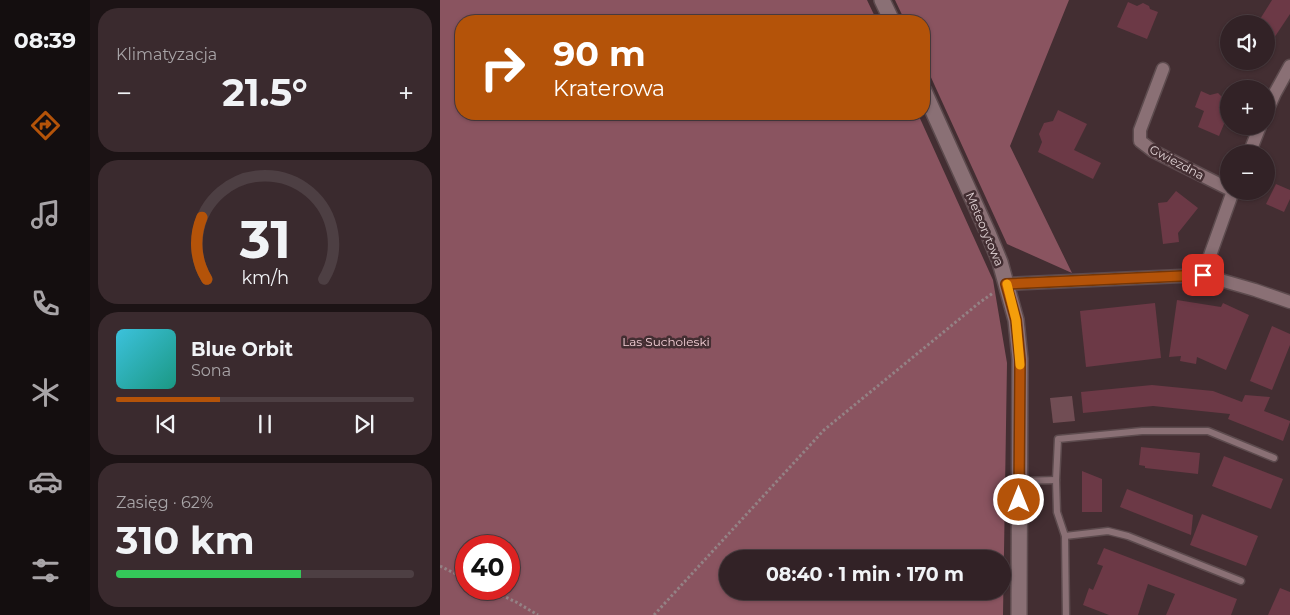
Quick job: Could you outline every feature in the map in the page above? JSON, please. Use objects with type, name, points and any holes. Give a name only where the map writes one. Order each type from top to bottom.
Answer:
[{"type":"street","points":[[882,0],[889,15]]},
{"type":"street","points":[[1275,93],[1290,66]]},
{"type":"street","name":"Gwiezdna","points":[[1163,69],[1140,130],[1140,141],[1153,151],[1220,184]]},
{"type":"street","name":"Meteorytowa","points":[[930,104],[1000,262],[1016,320],[1020,360],[1019,615]]},
{"type":"street","points":[[1203,275],[1230,200]]},
{"type":"street","points":[[1006,284],[1203,275],[1290,302]]},
{"type":"lane","points":[[1066,615],[1065,536],[1058,512],[1056,480],[1058,439],[1142,431],[1208,432],[1274,458]]},
{"type":"lane","points":[[1019,481],[1056,480]]},
{"type":"lane","points":[[1065,536],[1108,530],[1128,536],[1241,581]]},
{"type":"path","points":[[654,615],[824,430],[979,303],[1006,284]]},
{"type":"path","points":[[440,566],[455,573]]},
{"type":"path","points":[[512,600],[538,615]]},
{"type":"shaded area","points":[[1072,396],[1075,421],[1053,423],[1050,398]]},
{"type":"green space","name":"Las Sucholeski","points":[[440,0],[867,0],[874,15],[455,15],[455,120],[921,120],[993,280],[1007,363],[1004,550],[719,550],[719,600],[1003,600],[1003,615],[440,615]]},
{"type":"green space","points":[[895,0],[1069,0],[1010,146],[1072,273],[1007,244],[930,75],[930,15],[902,15]]},
{"type":"building","points":[[1272,0],[1290,0],[1290,14],[1275,36],[1275,15],[1263,15]]},
{"type":"building","points":[[1128,2],[1137,6],[1143,3],[1149,6],[1150,9],[1158,12],[1147,39],[1117,27]]},
{"type":"building","points":[[1201,91],[1210,95],[1218,93],[1220,95],[1219,136],[1198,127],[1204,111],[1195,107]]},
{"type":"building","points":[[1058,110],[1087,124],[1074,150],[1101,163],[1093,179],[1038,152],[1042,142],[1039,134],[1044,123],[1053,121]]},
{"type":"building","points":[[1276,184],[1290,190],[1290,199],[1284,212],[1266,204],[1268,200],[1275,200]]},
{"type":"building","points":[[1176,191],[1198,208],[1178,233],[1179,242],[1163,244],[1158,203],[1167,202]]},
{"type":"building","points":[[1177,300],[1221,307],[1223,303],[1249,315],[1226,370],[1197,357],[1196,364],[1180,361],[1181,356],[1169,357]]},
{"type":"building","points":[[1155,303],[1161,358],[1086,367],[1080,311]]},
{"type":"building","points":[[1272,326],[1290,334],[1290,345],[1272,390],[1250,381]]},
{"type":"building","points":[[1152,385],[1213,391],[1242,402],[1245,395],[1270,397],[1264,411],[1290,422],[1283,441],[1228,419],[1230,414],[1153,406],[1083,413],[1081,392]]},
{"type":"building","points":[[1141,447],[1200,453],[1198,474],[1145,468],[1145,466],[1139,465]]},
{"type":"building","points":[[1224,456],[1283,479],[1271,509],[1212,486]]},
{"type":"building","points":[[1082,471],[1102,479],[1102,512],[1082,512]]},
{"type":"building","points":[[1127,489],[1193,515],[1191,535],[1120,507]]},
{"type":"building","points":[[1202,514],[1258,536],[1246,566],[1190,545]]},
{"type":"building","points":[[1104,548],[1237,599],[1231,615],[1166,615],[1175,594],[1148,584],[1138,615],[1109,615],[1083,605],[1089,588],[1093,590],[1103,566],[1097,564]]},
{"type":"building","points":[[1280,588],[1290,592],[1290,615],[1268,615]]},
{"type":"slow traffic","points":[[1007,284],[1016,320],[1020,365]]},
{"type":"route","points":[[1019,500],[1020,360],[1016,320],[1006,284],[1203,275]]}]
